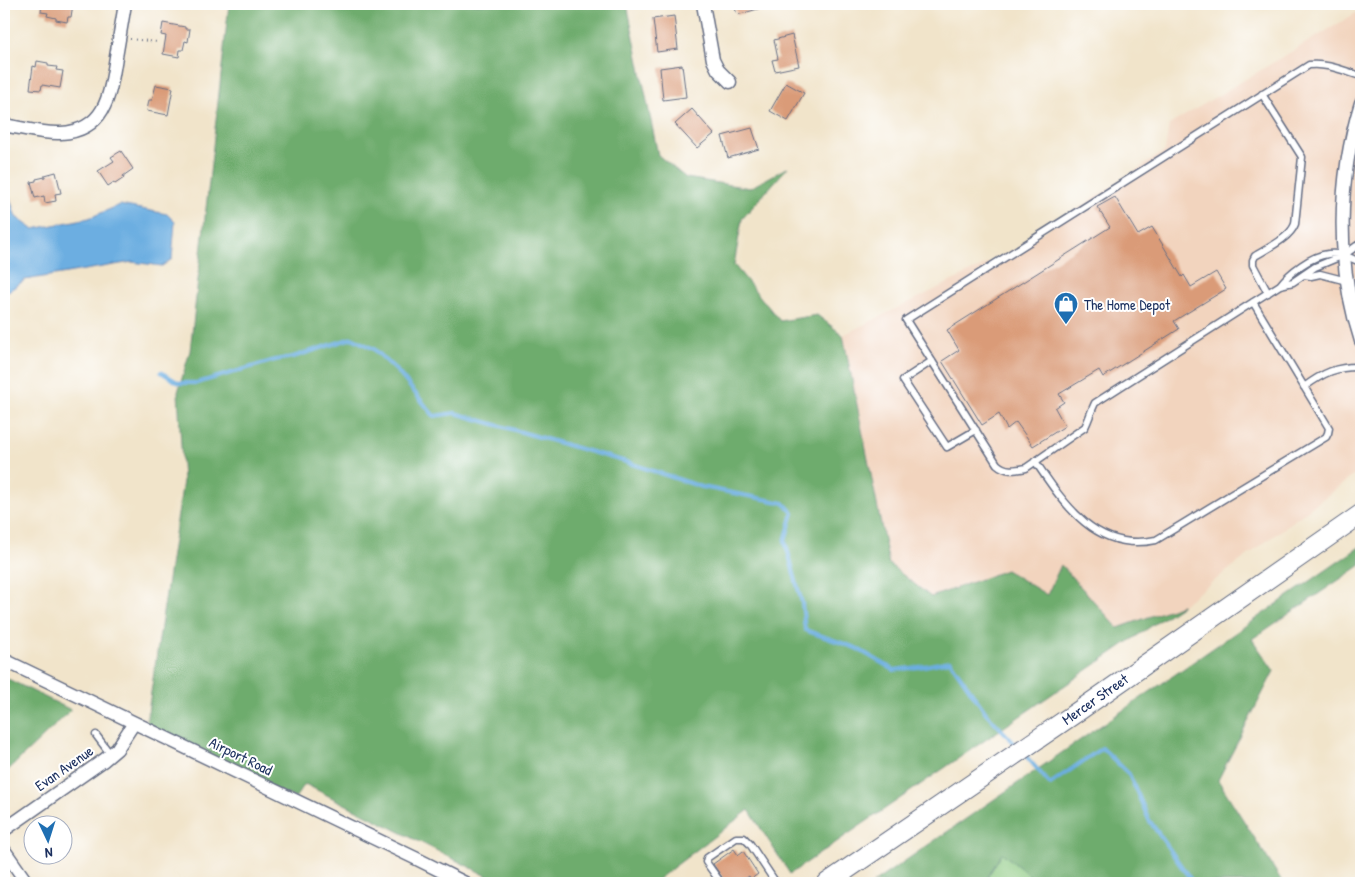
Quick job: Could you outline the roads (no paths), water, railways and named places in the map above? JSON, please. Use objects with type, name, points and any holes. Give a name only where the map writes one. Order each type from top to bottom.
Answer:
[{"type":"main road","name":"Mercer Street","points":[[827,883],[1361,514]]},
{"type":"street","points":[[4,125],[60,133],[83,128],[97,117],[110,92],[125,4]]},
{"type":"street","points":[[703,4],[713,60],[718,70],[730,82]]},
{"type":"street","points":[[1361,104],[1356,143],[1345,182],[1343,215],[1347,281],[1361,341]]},
{"type":"street","name":"Airport Road","points":[[4,660],[416,858],[464,883]]},
{"type":"street","name":"Evan Avenue","points":[[4,830],[111,754],[117,749],[134,723]]},
{"type":"street","points":[[4,850],[27,883]]},
{"type":"lane","points":[[1361,76],[1330,66],[1309,65],[906,320],[998,464],[1006,470],[1016,470],[1026,468],[1084,427],[1095,403],[1268,293],[1280,285],[1287,276],[1314,258],[1330,254],[1344,255],[1361,262]]},
{"type":"lane","points":[[1262,94],[1302,157],[1294,229],[1290,234],[1256,256],[1253,260],[1253,264],[1268,293]]},
{"type":"lane","points":[[1280,285],[1293,282],[1326,262],[1334,260],[1361,245]]},
{"type":"lane","points":[[1304,274],[1311,276],[1320,274],[1347,281]]},
{"type":"lane","points":[[1035,461],[1070,509],[1097,532],[1121,540],[1142,542],[1156,540],[1326,437],[1329,428],[1253,302]]},
{"type":"lane","points":[[932,362],[903,380],[947,447],[976,430]]},
{"type":"lane","points":[[1304,387],[1328,372],[1361,367]]},
{"type":"lane","points":[[96,735],[111,754]]},
{"type":"lane","points":[[721,883],[706,862],[707,858],[736,838],[744,838],[750,844],[776,883]]},
{"type":"water","points":[[4,181],[16,217],[33,229],[89,218],[120,205],[167,214],[175,222],[172,259],[162,266],[132,262],[25,280],[7,292],[4,297]]},
{"type":"waterway","points":[[161,372],[179,383],[197,383],[275,360],[293,357],[352,338],[374,349],[397,371],[434,416],[455,413],[623,461],[702,487],[784,503],[793,513],[785,541],[802,603],[805,630],[856,648],[894,670],[950,661],[986,713],[1017,746]]},
{"type":"waterway","points":[[1025,755],[1050,784],[1102,748],[1129,774],[1149,820],[1193,883]]},
{"type":"place","name":"The Home Depot","points":[[1066,325]]}]
